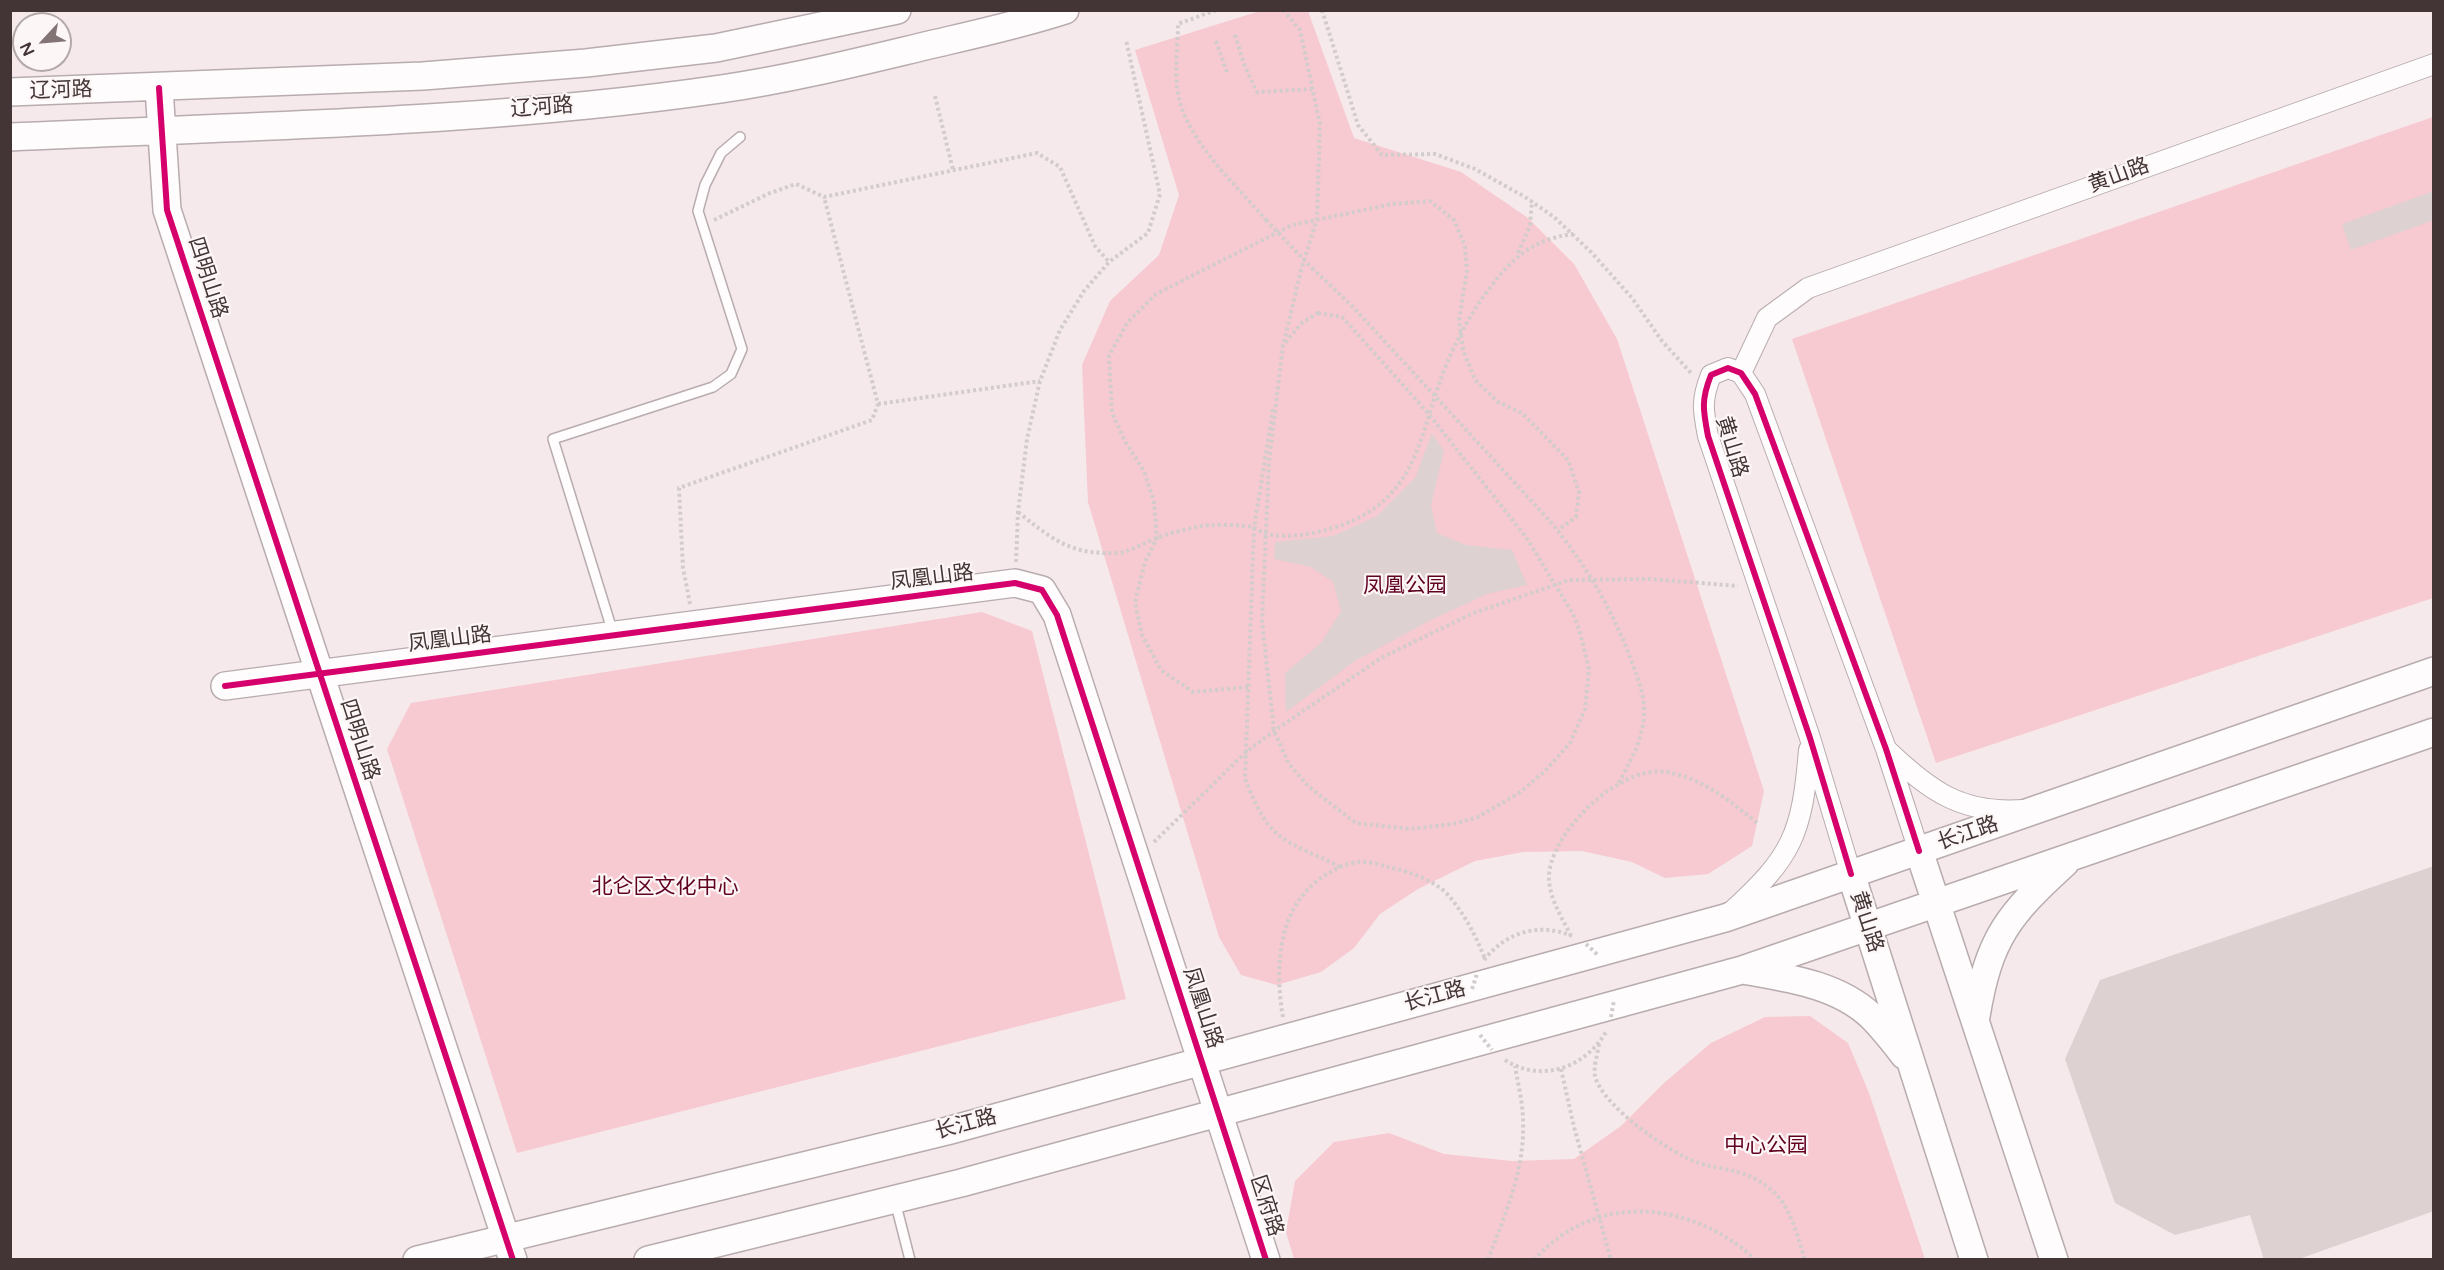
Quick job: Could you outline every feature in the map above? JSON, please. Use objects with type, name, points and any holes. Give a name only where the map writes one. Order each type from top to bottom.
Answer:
[{"type":"main road","name":"辽河路","points":[[10,92],[423,76],[586,63],[716,48],[897,10]]},
{"type":"main road","name":"辽河路","points":[[10,137],[450,115],[590,105],[722,89],[843,66],[1027,22],[1065,10]]},
{"type":"main road","name":"四明山路","points":[[159,88],[167,210],[509,1249]]},
{"type":"main road","name":"凤凰山路","points":[[225,686],[1015,583],[1042,590],[1057,615],[1235,1162]]},
{"type":"main road","name":"长江路","points":[[417,1260],[509,1249],[1725,918],[2433,671]]},
{"type":"main road","points":[[648,1260],[895,1199],[1742,970],[2433,732]]},
{"type":"main road","name":"黄山路","points":[[1919,851],[2054,1260]]},
{"type":"main road","points":[[1975,1020],[1983,979],[1998,935],[2024,903],[2074,855]]},
{"type":"main road","name":"黄山路","points":[[1851,874],[1974,1260]]},
{"type":"main road","points":[[1742,970],[1830,990],[1852,1002],[1871,1017],[1914,1067]]},
{"type":"main road","name":"区府路","points":[[1235,1162],[1266,1260]]},
{"type":"street","name":"黄山路","points":[[1919,851],[1886,749],[1755,394],[1741,373],[1767,318],[1808,288],[2433,64]]},
{"type":"street","points":[[1706,389],[1711,375],[1728,368],[1741,373]]},
{"type":"street","name":"黄山路","points":[[1706,389],[1702,406],[1708,436],[1810,738],[1851,874]]},
{"type":"street","points":[[1725,918],[1783,857],[1796,834],[1806,789],[1810,738]]},
{"type":"street","points":[[1886,749],[1936,793],[1985,809],[2041,809]]},
{"type":"lane","points":[[614,636],[553,439],[713,387],[731,374],[742,349],[698,211],[705,185],[721,153],[740,137]]},
{"type":"lane","points":[[895,1199],[910,1260]]},
{"type":"path","points":[[1216,10],[1178,24],[1178,93],[1188,124],[1203,146],[1285,242],[1354,308],[1558,530],[1594,580],[1615,617],[1639,682],[1644,706],[1636,751],[1618,784]]},
{"type":"path","points":[[1283,10],[1300,30],[1320,124],[1317,219],[1301,270],[1283,345],[1254,528],[1245,779],[1255,803],[1272,829],[1287,840],[1340,867]]},
{"type":"path","points":[[1322,10],[1358,125],[1382,155],[1436,154],[1475,169],[1532,201],[1573,234],[1632,298],[1662,341],[1706,389]]},
{"type":"path","points":[[1235,34],[1245,67],[1257,92],[1314,89]]},
{"type":"path","points":[[1015,583],[1018,512],[1027,439],[1040,381],[1059,330],[1084,291],[1109,262],[1148,233],[1160,194],[1125,40]]},
{"type":"path","points":[[1216,41],[1227,73]]},
{"type":"path","points":[[935,96],[953,170]]},
{"type":"path","points":[[703,226],[770,193],[796,184],[824,197],[1037,153],[1060,167],[1095,246],[1109,262]]},
{"type":"path","points":[[695,625],[683,568],[679,488],[872,420],[878,404],[824,197]]},
{"type":"path","points":[[1248,687],[1192,692],[1161,670],[1142,636],[1135,602],[1145,562],[1157,538],[1154,502],[1144,471],[1126,443],[1112,413],[1109,356],[1127,323],[1156,294],[1292,225],[1392,204],[1430,201],[1454,220],[1465,246],[1467,271],[1460,311],[1463,350],[1475,380],[1498,402],[1522,413],[1568,460],[1579,492],[1576,516],[1558,530]]},
{"type":"path","points":[[1018,512],[1056,542],[1088,553],[1123,553],[1157,538],[1199,526],[1254,528],[1267,534],[1324,531],[1352,521],[1375,507],[1395,488],[1408,470],[1422,442],[1428,413],[1460,332],[1481,299],[1516,256],[1525,241],[1530,226],[1532,201]]},
{"type":"path","points":[[1516,256],[1531,245],[1573,234]]},
{"type":"path","points":[[1318,313],[1342,317],[1428,413],[1526,537],[1573,614],[1589,669],[1585,709],[1570,743],[1544,772],[1500,807],[1478,817],[1410,829],[1356,823],[1302,779],[1289,764],[1274,731],[1262,621],[1269,462],[1283,345],[1302,323],[1318,313]]},
{"type":"path","points":[[878,404],[1040,381]]},
{"type":"path","points":[[1137,860],[1245,753],[1274,731],[1381,658],[1471,614],[1554,583],[1651,579],[1759,588]]},
{"type":"path","points":[[1571,936],[1553,901],[1549,879],[1556,852],[1574,822],[1608,789],[1636,774],[1665,771],[1703,783],[1757,823]]},
{"type":"path","points":[[1287,1038],[1277,985],[1285,931],[1295,905],[1314,882],[1340,867],[1362,861],[1404,870],[1431,883],[1447,894],[1465,917],[1485,959]]},
{"type":"path","points":[[1472,989],[1479,967],[1493,948],[1513,935],[1536,929],[1559,930],[1581,940],[1599,956],[1604,966]]},
{"type":"path","points":[[1480,1035],[1495,1054],[1515,1066],[1538,1072],[1561,1069],[1582,1060],[1599,1044],[1610,1023],[1614,1000],[1612,988]]},
{"type":"path","points":[[1599,1044],[1595,1076],[1613,1106],[1672,1150],[1699,1163],[1740,1171],[1770,1188],[1792,1219],[1805,1260]]},
{"type":"path","points":[[1488,1260],[1514,1193],[1522,1153],[1523,1120],[1515,1066]]},
{"type":"path","points":[[1561,1069],[1574,1127],[1611,1260]]},
{"type":"path","points":[[1534,1260],[1551,1240],[1577,1224],[1620,1211],[1658,1212],[1691,1221],[1721,1235],[1756,1260]]},
{"type":"green space","name":"凤凰公园","points":[[1260,11],[1308,11],[1354,138],[1461,172],[1528,218],[1574,264],[1617,339],[1764,791],[1752,846],[1708,874],[1665,878],[1632,862],[1582,851],[1523,852],[1475,861],[1418,889],[1380,914],[1354,948],[1321,972],[1277,985],[1241,975],[1219,937],[1088,502],[1082,365],[1110,301],[1159,255],[1179,195],[1135,50]]},
{"type":"green space","points":[[2433,117],[2433,598],[1936,763],[1792,339]]},
{"type":"green space","name":"北仑区文化中心","points":[[982,612],[1032,631],[1126,999],[517,1153],[387,749],[411,703]]},
{"type":"green space","name":"中心公园","points":[[1810,1016],[1848,1043],[1869,1093],[1925,1259],[1294,1259],[1286,1232],[1295,1181],[1334,1142],[1389,1133],[1444,1154],[1512,1161],[1574,1159],[1621,1126],[1664,1083],[1711,1043],[1765,1017]]},
{"type":"building","points":[[2434,191],[2434,220],[2351,250],[2342,224]]},
{"type":"building","points":[[1432,433],[1444,451],[1431,505],[1437,533],[1466,545],[1512,550],[1527,585],[1487,594],[1429,621],[1355,661],[1286,712],[1285,673],[1321,643],[1341,611],[1333,582],[1311,567],[1274,559],[1275,542],[1333,536],[1377,516],[1415,478]]},
{"type":"building","points":[[2434,866],[2434,1211],[2296,1260],[2264,1260],[2250,1215],[2175,1235],[2115,1203],[2065,1059],[2100,980]]},
{"type":"cycle path","points":[[159,88],[167,210],[513,1260]]},
{"type":"cycle path","points":[[1851,874],[1810,738],[1708,436],[1704,405],[1708,384],[1711,375],[1728,368],[1741,373],[1755,394],[1886,749],[1919,851]]},
{"type":"cycle path","points":[[225,686],[1015,583],[1042,590],[1057,615],[1266,1260]]}]
